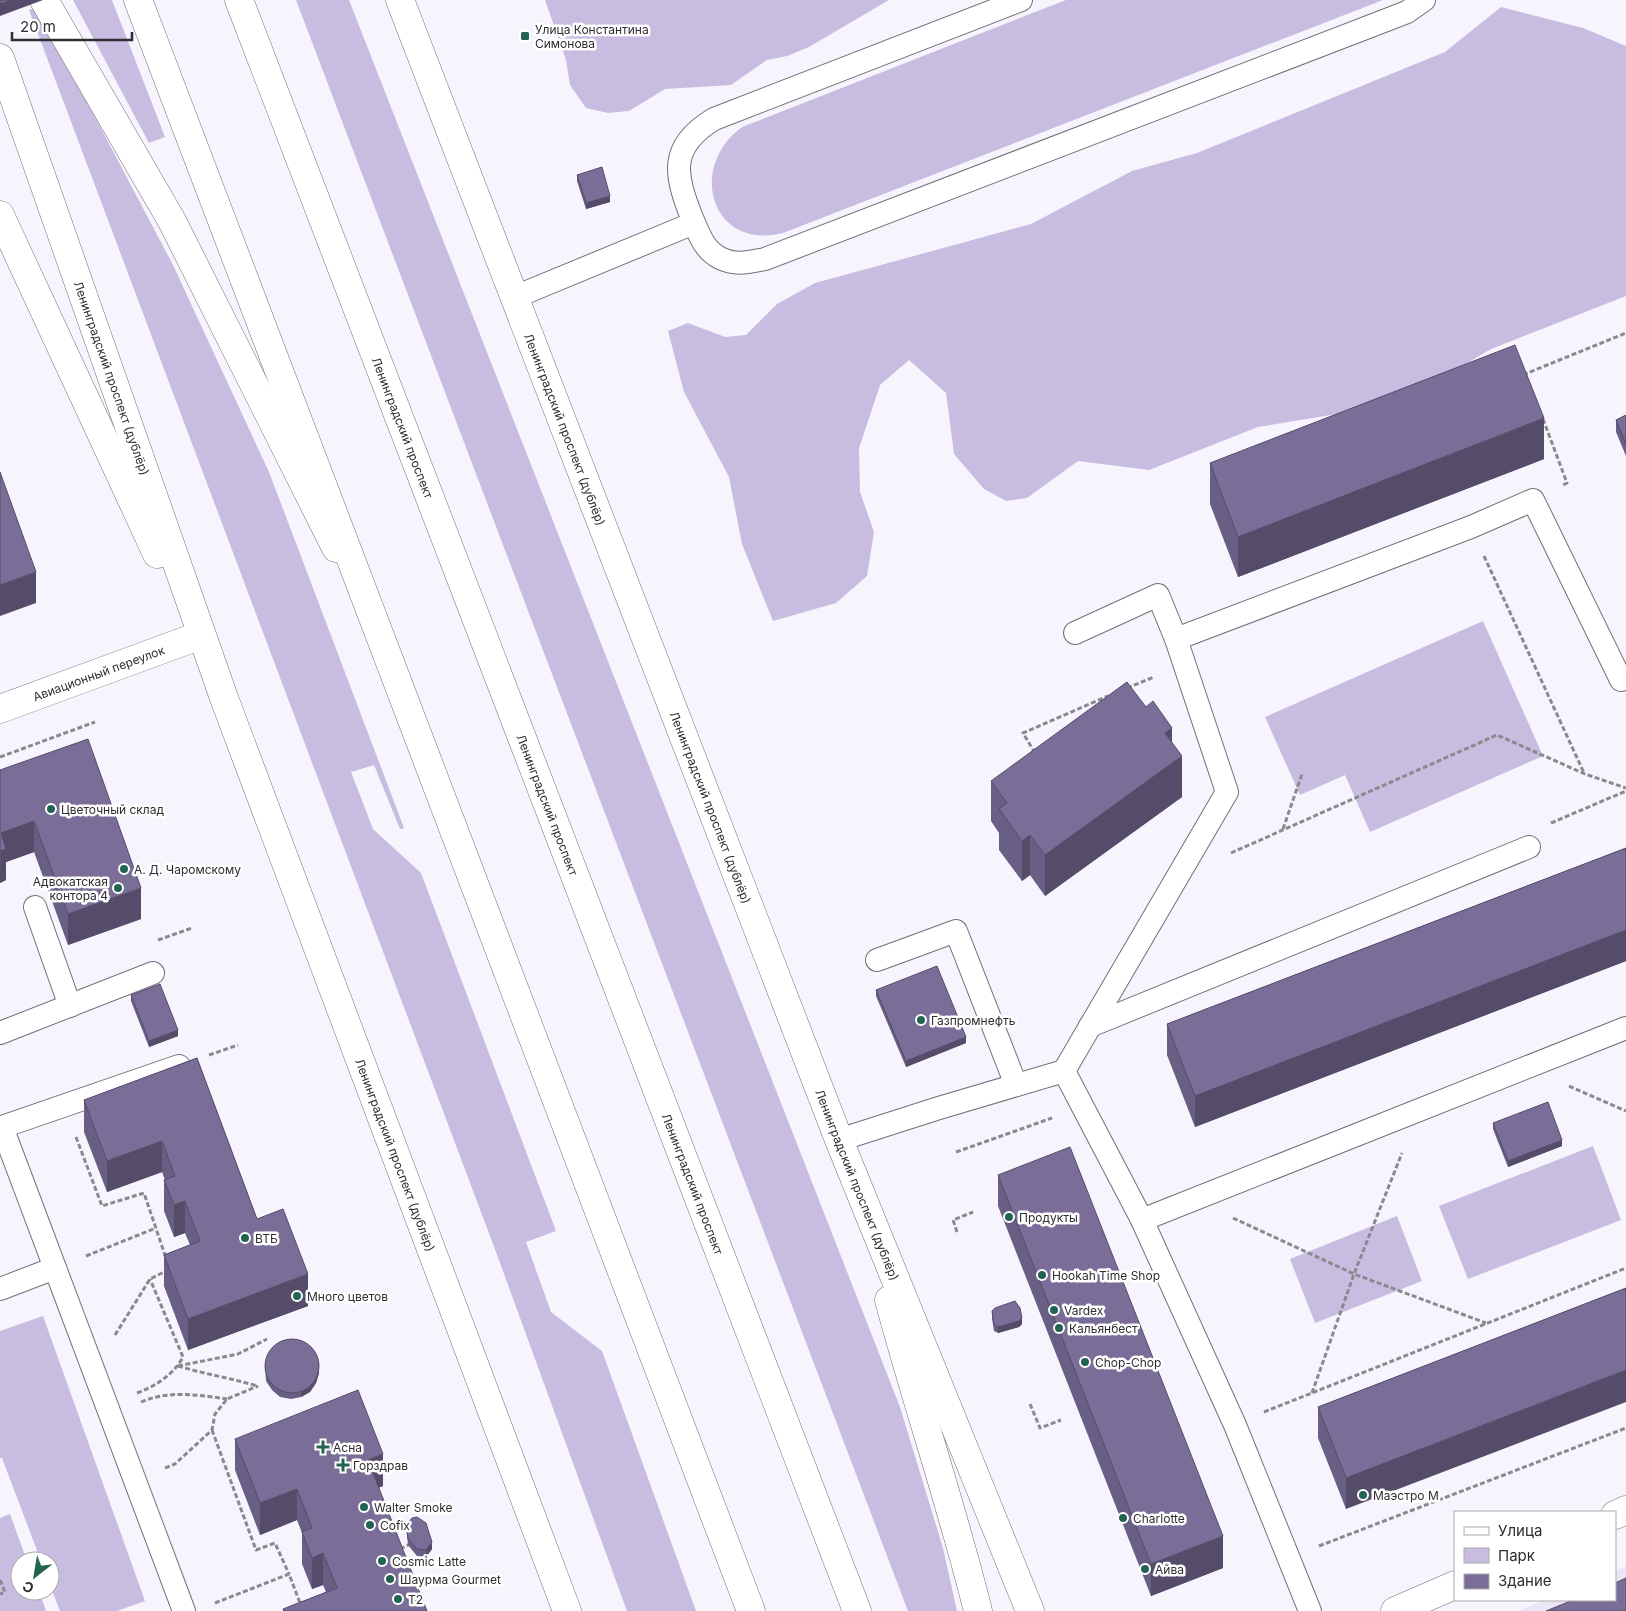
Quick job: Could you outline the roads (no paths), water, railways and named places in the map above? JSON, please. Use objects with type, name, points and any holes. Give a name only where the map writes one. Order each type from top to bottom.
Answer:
[{"type":"main road","points":[[44,0],[172,221],[377,630]]},
{"type":"main road","points":[[138,0],[751,1611]]},
{"type":"main road","name":"Ленинградский проспект","points":[[239,0],[857,1611]]},
{"type":"main road","name":"Ленинградский проспект (дублёр)","points":[[400,0],[839,1140],[1030,1611]]},
{"type":"main road","name":"Ленинградский проспект (дублёр)","points":[[0,58],[224,698],[567,1611]]},
{"type":"main road","name":"Ленинградский проспект (дублёр)","points":[[0,215],[224,698]]},
{"type":"main road","name":"Авиационный переулок","points":[[0,709],[196,637]]},
{"type":"main road","points":[[856,1178],[916,1400],[961,1542],[978,1611]]},
{"type":"main road","points":[[1395,1611],[1454,1585]]},
{"type":"lane","points":[[1022,0],[714,119],[696,130],[684,145],[678,168],[682,190],[703,244],[719,258],[739,264],[765,259],[1407,12],[1424,0]]},
{"type":"lane","points":[[515,297],[694,223]]},
{"type":"lane","points":[[1176,639],[1471,527],[1533,500],[1621,680]]},
{"type":"lane","points":[[839,1140],[1064,1071],[1227,792],[1176,639],[1158,595],[1075,633]]},
{"type":"lane","points":[[1090,1026],[1529,847]]},
{"type":"lane","points":[[35,907],[70,1006]]},
{"type":"lane","points":[[877,960],[956,931],[1016,1085]]},
{"type":"lane","points":[[0,1033],[153,973]]},
{"type":"lane","points":[[1142,1220],[1626,1028]]},
{"type":"lane","points":[[184,1611],[1,1128],[187,1063]]},
{"type":"lane","points":[[1064,1071],[1142,1220],[1235,1425],[1310,1611]]},
{"type":"lane","points":[[0,1289],[55,1268]]},
{"type":"place","name":"Улица Константина Симонова","points":[[525,36]]},
{"type":"place","name":"Цветочный склад","points":[[51,809]]},
{"type":"place","name":"А. Д. Чаромскому","points":[[124,869]]},
{"type":"place","name":"Адвокатская контора 4","points":[[118,888]]},
{"type":"place","name":"Газпромнефть","points":[[921,1020]]},
{"type":"place","name":"Продукты","points":[[1009,1217]]},
{"type":"place","name":"ВТБ","points":[[245,1238]]},
{"type":"place","name":"Hookah Time Shop","points":[[1042,1275]]},
{"type":"place","name":"Много цветов","points":[[297,1296]]},
{"type":"place","name":"Vardex","points":[[1054,1310]]},
{"type":"place","name":"Кальянбест","points":[[1059,1328]]},
{"type":"place","name":"Chop-Chop","points":[[1085,1362]]},
{"type":"place","name":"Асна","points":[[323,1447]]},
{"type":"place","name":"Горздрав","points":[[343,1465]]},
{"type":"place","name":"Маэстро М","points":[[1363,1495]]},
{"type":"place","name":"Walter Smoke","points":[[364,1507]]},
{"type":"place","name":"Charlotte","points":[[1123,1518]]},
{"type":"place","name":"Cofix","points":[[370,1525]]},
{"type":"place","name":"Cosmic Latte","points":[[382,1561]]},
{"type":"place","name":"Айва","points":[[1145,1569]]},
{"type":"place","name":"Шаурма Gourmet","points":[[390,1579]]},
{"type":"place","name":"T2","points":[[398,1599]]}]
